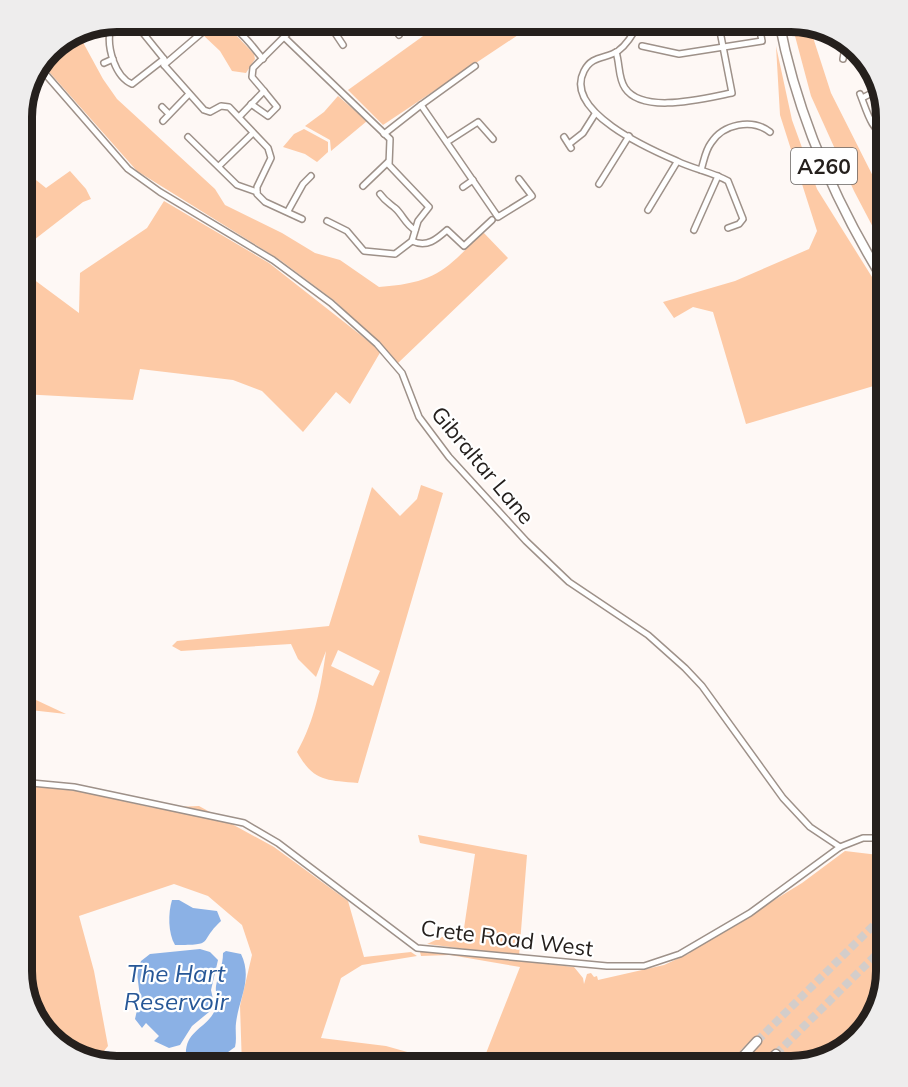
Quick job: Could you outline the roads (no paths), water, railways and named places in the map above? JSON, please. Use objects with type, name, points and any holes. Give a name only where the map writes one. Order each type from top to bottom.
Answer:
[{"type":"main road","name":"A260","points":[[781,32],[788,64],[813,141],[848,219],[876,267]]},
{"type":"main road","points":[[743,1056],[757,1041]]},
{"type":"street","points":[[113,32],[113,59],[126,81],[134,84],[202,32]]},
{"type":"street","points":[[142,32],[189,94],[207,111],[225,106],[240,116],[268,148],[271,155],[256,192]]},
{"type":"street","points":[[239,32],[263,59]]},
{"type":"street","points":[[251,104],[263,115],[270,115],[277,107],[251,74],[253,68],[290,32]]},
{"type":"street","points":[[334,32],[343,45]]},
{"type":"street","points":[[633,32],[616,52],[594,59],[582,74],[581,92],[595,114],[629,136],[677,162],[718,176],[731,184],[742,218],[739,224],[728,228]]},
{"type":"street","points":[[616,52],[622,81],[629,93],[645,101],[672,103],[732,93],[720,32]]},
{"type":"street","points":[[642,46],[680,54],[762,41],[760,32]]},
{"type":"street","points":[[285,38],[384,134],[392,145],[388,162],[363,186]]},
{"type":"street","points":[[843,59],[845,50]]},
{"type":"street","points":[[104,63],[113,59]]},
{"type":"street","points":[[384,134],[475,66]]},
{"type":"street","name":"Gibraltar Lane","points":[[44,73],[128,169],[160,192],[273,260],[332,303],[377,344],[402,373],[419,417],[449,457],[526,542],[569,582],[648,635],[685,668],[702,686],[783,798],[810,827],[840,847]]},
{"type":"street","points":[[240,116],[264,91]]},
{"type":"street","points":[[873,92],[861,96],[876,128]]},
{"type":"street","points":[[163,121],[189,94]]},
{"type":"street","points":[[421,105],[498,217],[532,196],[519,179]]},
{"type":"street","points":[[162,107],[169,114]]},
{"type":"street","points":[[564,137],[570,146],[583,133],[595,114]]},
{"type":"street","points":[[447,142],[478,122],[493,139]]},
{"type":"street","points":[[701,170],[711,143],[723,131],[737,125],[749,124],[762,126],[770,132]]},
{"type":"street","points":[[219,166],[253,133]]},
{"type":"street","points":[[599,184],[629,136]]},
{"type":"street","points":[[188,137],[237,185],[256,192],[262,201],[302,219]]},
{"type":"street","points":[[327,221],[344,229],[366,252],[395,254],[412,241],[415,230],[428,206],[388,162]]},
{"type":"street","points":[[648,210],[677,162]]},
{"type":"street","points":[[288,211],[303,184],[311,176]]},
{"type":"street","points":[[694,230],[718,176]]},
{"type":"street","points":[[297,180],[303,184]]},
{"type":"street","points":[[463,187],[472,180]]},
{"type":"street","points":[[380,194],[396,209],[404,223],[415,230]]},
{"type":"street","points":[[412,241],[419,244],[431,243],[447,230],[466,248],[492,220]]},
{"type":"street","name":"Crete Road West","points":[[32,783],[74,787],[244,823],[278,843],[417,948],[588,965],[644,966],[680,954],[750,913],[840,847],[863,838],[876,838]]},
{"type":"water","points":[[172,900],[179,900],[193,908],[217,911],[221,921],[202,943],[175,945],[169,923]]},
{"type":"water","name":"The Hart Reservoir","points":[[200,949],[210,952],[218,960],[211,990],[214,1004],[209,1012],[192,1026],[180,1045],[169,1048],[154,1041],[159,1036],[146,1023],[142,1028],[135,1019],[140,997],[137,973],[141,961],[150,954]]},
{"type":"water","points":[[226,951],[241,954],[246,972],[236,1023],[235,1047],[223,1056],[186,1056],[186,1048],[192,1035],[207,1022],[215,1010],[216,986],[223,953]]},
{"type":"waterway","points":[[93,1052],[109,1052]]},
{"type":"tunnel","points":[[757,1041],[876,923]]},
{"type":"tunnel","points":[[776,1054],[876,955]]}]
